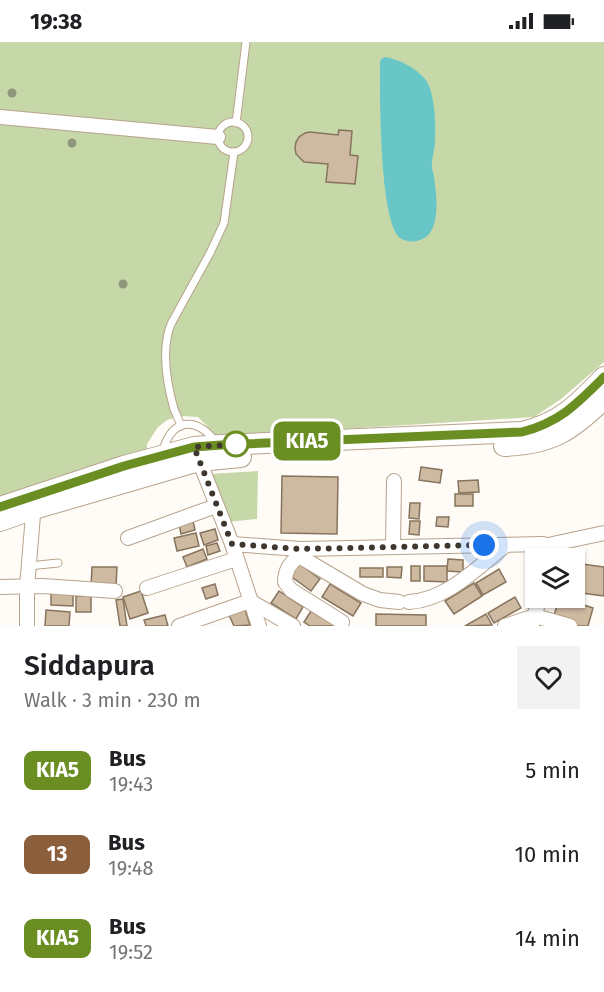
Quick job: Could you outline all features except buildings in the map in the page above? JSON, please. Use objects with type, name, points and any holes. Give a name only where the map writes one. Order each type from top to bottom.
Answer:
[{"type":"main road","points":[[0,507],[34,502],[196,454],[219,445],[522,432],[547,424],[562,415],[578,404],[604,377]]},
{"type":"main road","points":[[0,521],[34,502],[124,466],[161,456],[196,454],[236,457],[531,444],[571,428],[583,420],[604,399]]},
{"type":"street","points":[[0,117],[218,137]]},
{"type":"street","points":[[196,454],[232,544],[259,626]]},
{"type":"street","points":[[393,547],[394,481]]},
{"type":"street","points":[[27,626],[27,587],[34,502]]},
{"type":"street","points":[[128,538],[216,506]]},
{"type":"street","points":[[561,548],[604,533]]},
{"type":"street","points":[[232,544],[297,552],[506,545],[525,548]]},
{"type":"street","points":[[297,552],[363,594],[380,600],[404,602],[431,598],[445,592],[506,545]]},
{"type":"street","points":[[297,552],[290,562],[285,582],[291,590],[342,622]]},
{"type":"street","points":[[147,588],[236,559]]},
{"type":"street","points":[[0,587],[42,586],[115,591]]},
{"type":"street","points":[[179,626],[250,601],[293,626]]},
{"type":"street","points":[[505,626],[533,621],[570,626]]},
{"type":"lane","points":[[236,123],[246,42]]},
{"type":"lane","points":[[228,123],[236,123],[244,127],[248,137],[244,147],[234,152],[223,148],[218,137],[219,131],[228,123]]},
{"type":"lane","points":[[182,426],[174,411],[166,364],[168,334],[171,324],[224,223],[234,152]]},
{"type":"lane","points":[[161,456],[166,440],[182,426],[194,425],[204,429],[219,445]]},
{"type":"lane","points":[[29,566],[58,563]]},
{"type":"green space","points":[[0,42],[604,42],[604,362],[561,399],[534,417],[214,437],[198,417],[181,416],[167,420],[158,427],[147,444],[147,454],[0,498]]},
{"type":"green space","points":[[258,471],[257,519],[228,522],[210,474]]},
{"type":"water","points":[[385,57],[417,71],[428,84],[433,100],[435,144],[432,169],[436,215],[431,232],[425,238],[417,241],[400,238],[393,227],[388,207],[384,183],[380,100],[380,62]]},
{"type":"bus line","name":"KIA5","points":[[0,507],[124,466],[194,447],[522,432],[547,424],[562,415],[578,404],[604,377]]},
{"type":"route","points":[[236,444],[244,444],[194,447],[232,544],[300,549],[484,545]]}]
